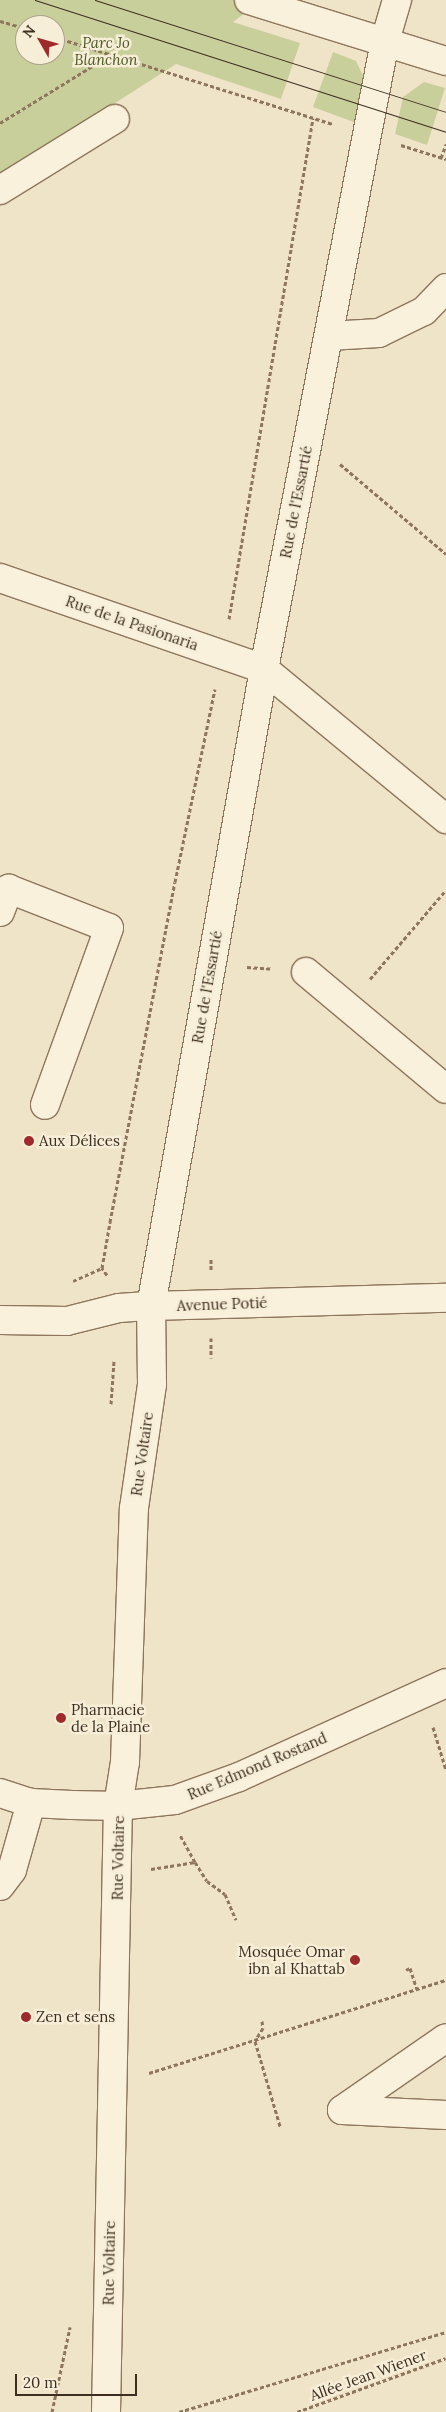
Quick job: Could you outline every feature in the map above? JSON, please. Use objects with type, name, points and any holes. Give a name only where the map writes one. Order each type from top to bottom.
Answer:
[{"type":"street","points":[[250,0],[385,41],[446,62]]},
{"type":"street","name":"Rue de l'Essartié","points":[[151,1306],[264,668],[385,41],[397,0]]},
{"type":"street","points":[[0,190],[115,119]]},
{"type":"street","points":[[329,336],[379,333],[424,311],[446,288]]},
{"type":"street","name":"Rue de la Pasionaria","points":[[0,578],[264,668]]},
{"type":"street","points":[[264,668],[446,819]]},
{"type":"street","points":[[0,912],[9,889],[109,928],[46,1105]]},
{"type":"street","points":[[306,972],[446,1089]]},
{"type":"street","name":"Avenue Potié","points":[[0,1320],[67,1321],[119,1308],[151,1306],[446,1298]]},
{"type":"street","name":"Rue Voltaire","points":[[106,2412],[118,1806],[125,1762],[134,1508],[152,1384],[151,1306]]},
{"type":"street","name":"Rue Edmond Rostand","points":[[0,1793],[31,1803],[118,1806],[175,1800],[239,1777],[435,1688]]},
{"type":"street","points":[[0,1886],[12,1870],[31,1803]]},
{"type":"street","points":[[446,2038],[342,2110],[446,2116]]},
{"type":"path","points":[[0,21],[15,25]]},
{"type":"path","points":[[65,40],[313,118],[223,654],[175,882],[102,1268],[67,1283]]},
{"type":"path","points":[[0,123],[112,54]]},
{"type":"path","points":[[441,158],[446,144]]},
{"type":"path","points":[[309,437],[446,554]]},
{"type":"path","points":[[346,1006],[446,890]]},
{"type":"path","points":[[211,964],[306,972]]},
{"type":"path","points":[[435,1688],[446,1770]]},
{"type":"path","points":[[175,1800],[178,1831],[207,1881],[225,1894],[236,1920]]},
{"type":"path","points":[[118,1874],[195,1862]]},
{"type":"path","points":[[406,1970],[410,1968],[417,1989]]},
{"type":"path","points":[[112,2083],[255,2041],[446,1980]]},
{"type":"path","points":[[262,2021],[263,2028],[255,2041],[280,2126]]},
{"type":"path","points":[[179,2412],[446,2332]]},
{"type":"path","name":"Allée Jean Wiener","points":[[297,2412],[446,2358]]},
{"type":"green space","name":"Parc Jo Blanchon","points":[[0,0],[262,0],[233,22],[300,43],[281,99],[176,64],[0,177]]},
{"type":"green space","points":[[333,52],[356,61],[365,80],[359,124],[313,107]]},
{"type":"green space","points":[[424,82],[445,88],[427,145],[395,134],[403,97]]},
{"type":"tram line","points":[[35,0],[446,132]]},
{"type":"tram line","points":[[95,0],[446,112]]},
{"type":"place","name":"Aux Délices","points":[[29,1141]]},
{"type":"place","name":"Pharmacie de la Plaine","points":[[61,1718]]},
{"type":"place","name":"Mosquée Omar ibn al Khattab","points":[[355,1960]]},
{"type":"place","name":"Zen et sens","points":[[26,2017]]}]
